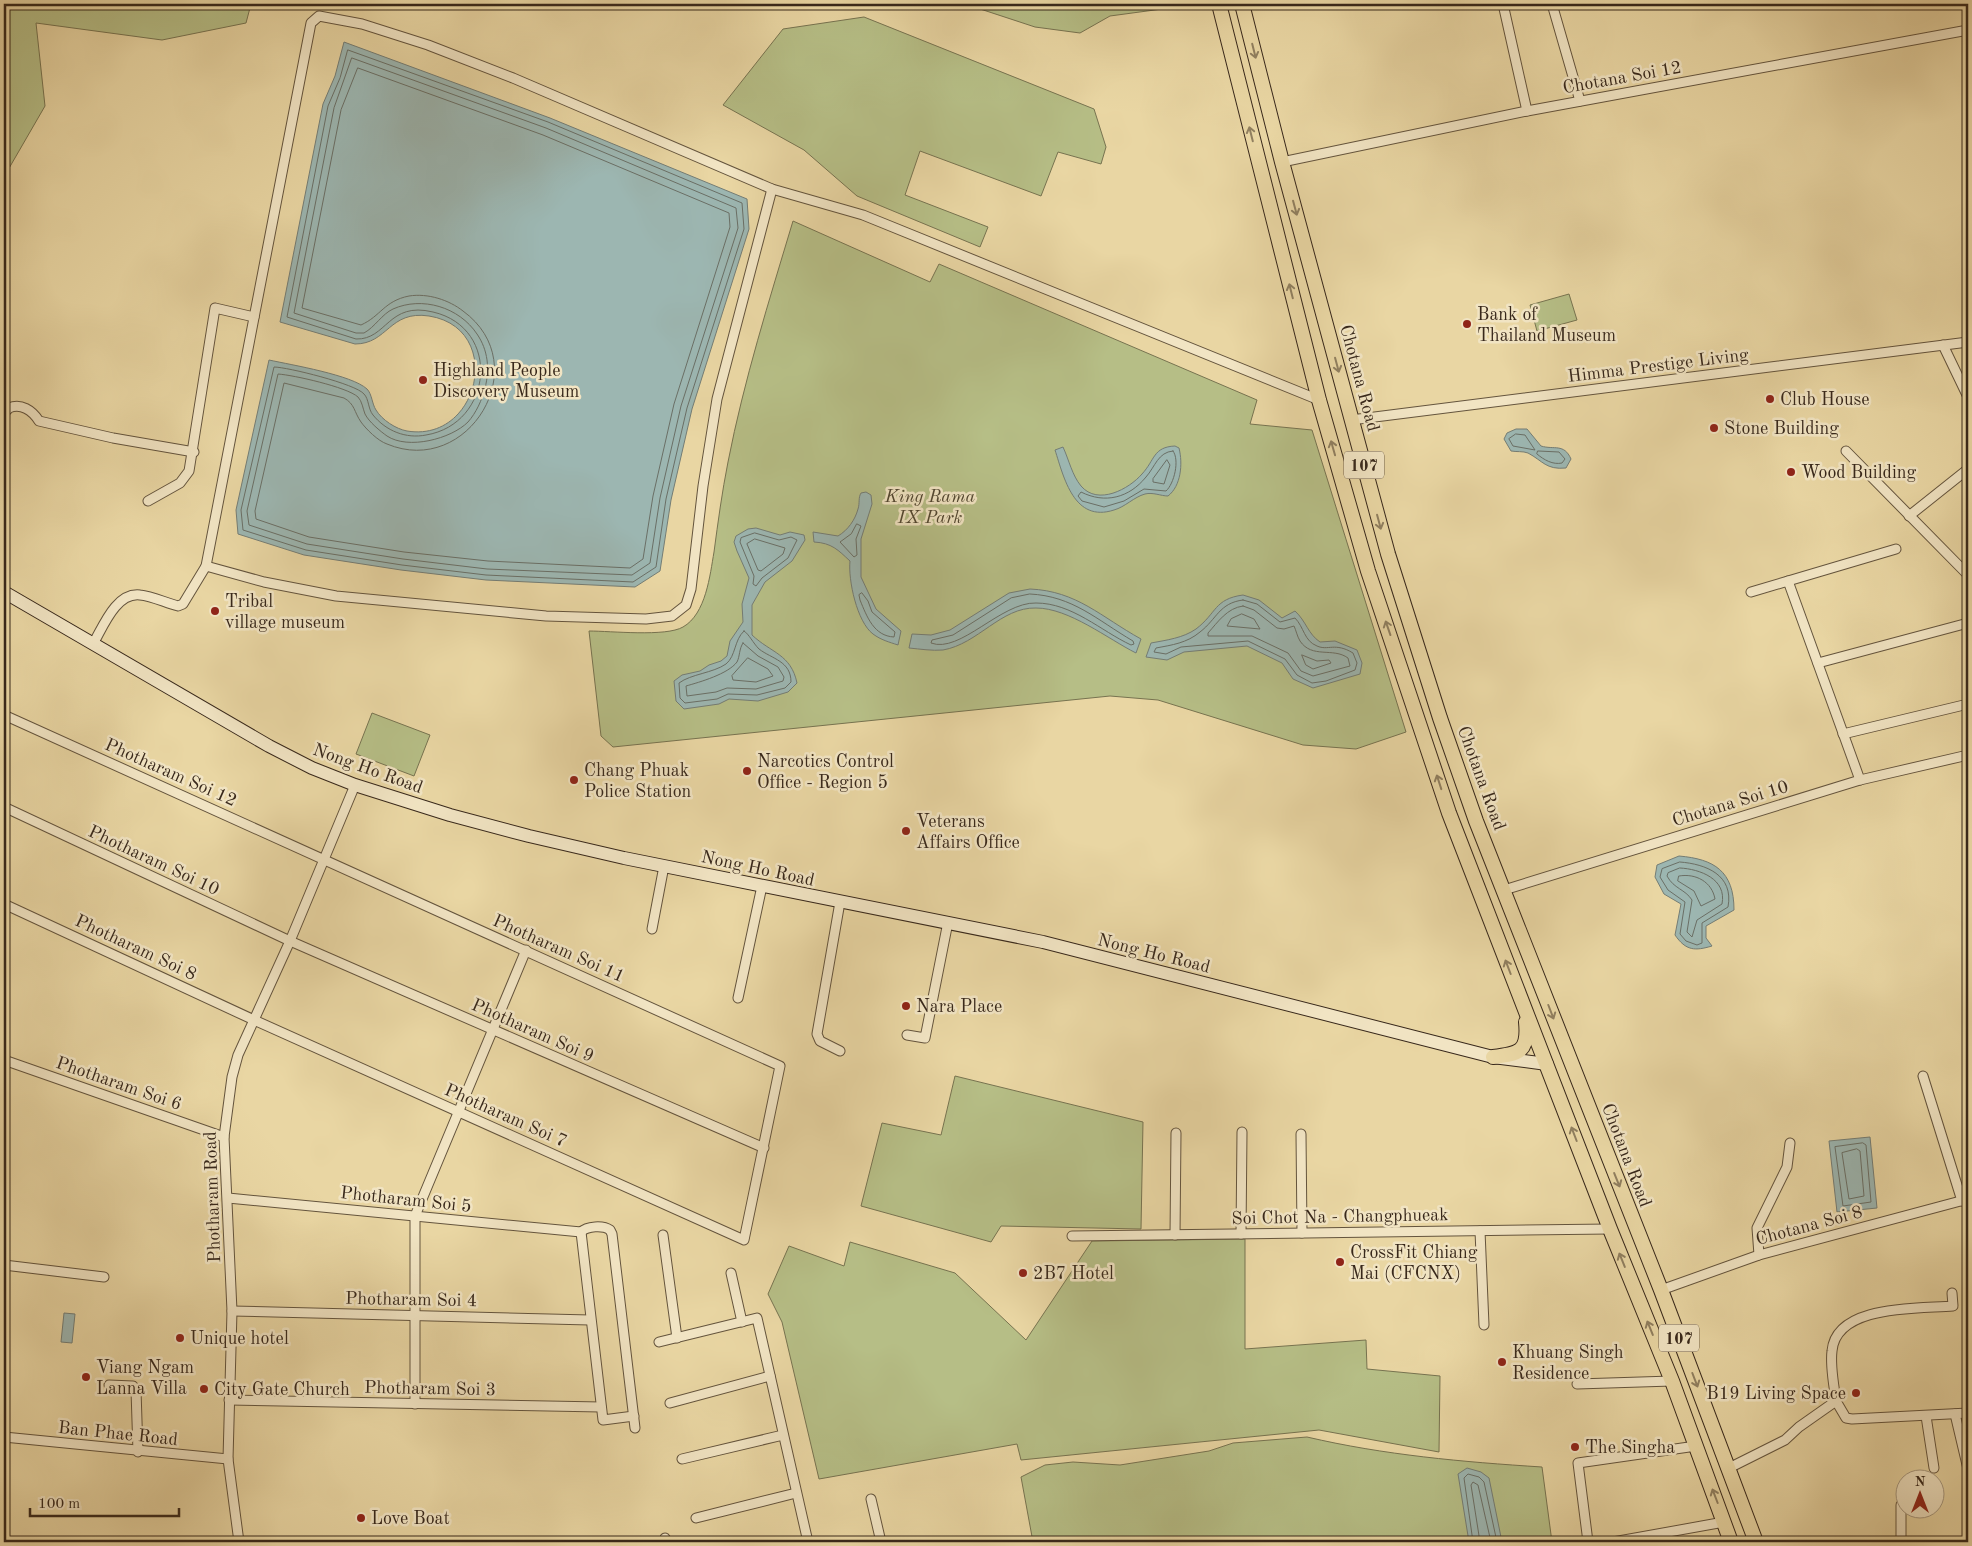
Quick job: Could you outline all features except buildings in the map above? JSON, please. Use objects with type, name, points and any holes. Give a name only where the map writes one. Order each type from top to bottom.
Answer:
[{"type":"main road","name":"107","points":[[1219,4],[1319,400],[1368,571],[1450,813],[1610,1229],[1672,1381],[1731,1542]]},
{"type":"main road","name":"Chotana Road","points":[[1242,4],[1282,162],[1390,562],[1471,806],[1661,1290],[1756,1542]]},
{"type":"main road","name":"Nong Ho Road","points":[[4,592],[269,746],[312,768],[356,785],[450,815],[585,850],[1043,942],[1493,1057],[1547,1064]]},
{"type":"main road","points":[[1450,813],[1471,806]]},
{"type":"main road","points":[[1493,1057],[1514,1054],[1524,1047],[1527,1035],[1526,1013]]},
{"type":"main road","points":[[1547,1064],[1569,1055]]},
{"type":"street","points":[[1503,4],[1527,111]]},
{"type":"street","points":[[1552,4],[1580,101]]},
{"type":"street","points":[[93,644],[114,609],[127,596],[139,595],[178,606],[183,604],[192,592],[206,566],[311,23],[319,16],[331,16],[428,45],[514,78],[772,189],[863,215],[1319,400]]},
{"type":"street","name":"Chotana Soi 12","points":[[1282,162],[1527,111],[1968,30]]},
{"type":"street","points":[[206,566],[264,582],[336,596],[546,616],[646,619],[672,616],[686,605],[691,589],[703,486],[718,399],[772,189]]},
{"type":"street","points":[[148,502],[180,483],[189,471],[194,452],[216,308],[254,318]]},
{"type":"street","name":"Himma Prestige Living","points":[[1351,420],[1968,342]]},
{"type":"street","points":[[1943,345],[1968,397]]},
{"type":"street","points":[[4,424],[4,413],[8,408],[21,406],[32,413],[39,421],[113,438],[194,452]]},
{"type":"street","points":[[1846,451],[1968,575]]},
{"type":"street","points":[[1909,516],[1968,469]]},
{"type":"street","points":[[1751,592],[1896,549]]},
{"type":"street","points":[[1788,581],[1860,780]]},
{"type":"street","points":[[1818,663],[1968,623]]},
{"type":"street","points":[[1843,734],[1968,704]]},
{"type":"street","name":"Photharam Soi 12","points":[[4,715],[325,859]]},
{"type":"street","name":"Chotana Soi 10","points":[[1504,890],[1860,780],[1968,755]]},
{"type":"street","name":"Photharam Road","points":[[239,1542],[228,1459],[232,1311],[224,1137],[234,1067],[356,785]]},
{"type":"street","name":"Photharam Soi 10","points":[[4,807],[290,941]]},
{"type":"street","name":"Photharam Soi 11","points":[[325,859],[780,1066],[764,1148]]},
{"type":"street","points":[[652,929],[664,866]]},
{"type":"street","points":[[738,998],[762,886]]},
{"type":"street","points":[[840,902],[817,1034],[820,1041],[840,1051]]},
{"type":"street","name":"Photharam Soi 8","points":[[4,904],[254,1020]]},
{"type":"street","points":[[907,1035],[924,1038],[948,922]]},
{"type":"street","name":"Photharam Soi 9","points":[[290,941],[764,1148]]},
{"type":"street","points":[[415,1404],[415,1216],[526,950]]},
{"type":"street","name":"Photharam Soi 7","points":[[254,1020],[744,1240],[764,1148]]},
{"type":"street","name":"Photharam Soi 6","points":[[4,1060],[224,1137]]},
{"type":"street","points":[[1922,1076],[1965,1200]]},
{"type":"street","points":[[1175,1235],[1176,1132]]},
{"type":"street","points":[[1241,1234],[1242,1132]]},
{"type":"street","points":[[1300,1134],[1302,1233]]},
{"type":"street","points":[[1759,1255],[1757,1228],[1787,1167],[1790,1142]]},
{"type":"street","name":"Photharam Soi 5","points":[[228,1198],[581,1232],[586,1228],[604,1226],[612,1234],[634,1416]]},
{"type":"street","name":"Chotana Soi 8","points":[[1661,1290],[1759,1255],[1965,1200]]},
{"type":"street","name":"Soi Chot Na - Changphueak","points":[[1072,1236],[1610,1229]]},
{"type":"street","points":[[1480,1231],[1484,1325]]},
{"type":"street","points":[[581,1232],[603,1420],[634,1416],[635,1428]]},
{"type":"street","points":[[663,1235],[678,1338]]},
{"type":"street","points":[[4,1265],[104,1277]]},
{"type":"street","points":[[731,1274],[742,1322]]},
{"type":"street","points":[[1952,1292],[1953,1306],[1876,1312],[1859,1318],[1842,1329],[1832,1350],[1836,1402],[1846,1418],[1852,1419],[1968,1413]]},
{"type":"street","name":"Photharam Soi 4","points":[[232,1311],[590,1320]]},
{"type":"street","points":[[659,1342],[757,1318],[808,1542]]},
{"type":"street","points":[[670,1403],[770,1376]]},
{"type":"street","points":[[1577,1384],[1672,1381]]},
{"type":"street","points":[[109,1385],[133,1386],[136,1390],[138,1452]]},
{"type":"street","name":"Photharam Soi 3","points":[[229,1400],[601,1407]]},
{"type":"street","points":[[1729,1468],[1786,1440],[1799,1427],[1836,1402]]},
{"type":"street","points":[[1955,1414],[1968,1468]]},
{"type":"street","points":[[1926,1416],[1934,1468]]},
{"type":"street","points":[[682,1459],[783,1435]]},
{"type":"street","name":"Ban Phae Road","points":[[4,1437],[138,1452],[228,1459]]},
{"type":"street","points":[[1588,1542],[1578,1463],[1696,1446]]},
{"type":"street","points":[[696,1518],[796,1493]]},
{"type":"street","points":[[871,1499],[881,1542]]},
{"type":"street","points":[[1900,1518],[1901,1542]]},
{"type":"street","points":[[1613,1542],[1724,1522]]},
{"type":"green space","points":[[4,4],[251,4],[246,23],[162,40],[36,23],[45,106],[8,170],[4,171]]},
{"type":"green space","points":[[965,4],[1199,4],[1110,16],[1080,33],[1035,27]]},
{"type":"green space","points":[[864,17],[1094,109],[1106,147],[1101,164],[1058,152],[1041,196],[920,151],[905,195],[988,227],[980,247],[857,196],[804,150],[723,105],[783,29]]},
{"type":"green space","name":"King Rama IX Park","points":[[793,221],[930,282],[939,264],[1257,400],[1250,424],[1312,430],[1406,732],[1356,749],[1303,745],[1158,700],[1110,696],[613,747],[601,736],[589,631],[652,633],[675,630],[691,621],[702,604],[711,572],[720,507],[734,431]]},
{"type":"green space","points":[[1569,294],[1577,320],[1537,331],[1530,305]]},
{"type":"green space","points":[[372,713],[430,735],[414,776],[356,754]]},
{"type":"green space","points":[[955,1076],[1143,1122],[1141,1229],[1001,1226],[991,1242],[861,1206],[882,1123],[941,1135]]},
{"type":"green space","points":[[1245,1239],[1245,1349],[1366,1340],[1367,1369],[1440,1376],[1439,1452],[1319,1430],[1021,1460],[1017,1444],[819,1479],[782,1322],[768,1294],[789,1246],[844,1266],[850,1242],[955,1273],[1026,1340],[1092,1241]]},
{"type":"green space","points":[[1307,1437],[1365,1449],[1424,1457],[1542,1467],[1552,1542],[1033,1542],[1021,1477],[1045,1465],[1073,1462],[1120,1465],[1209,1451],[1233,1443]]},
{"type":"water","points":[[344,42],[550,118],[747,199],[749,229],[692,409],[671,500],[660,571],[635,587],[486,580],[401,570],[304,555],[238,534],[236,510],[269,360],[321,371],[359,384],[369,391],[375,408],[386,421],[407,431],[432,430],[452,420],[466,403],[474,382],[475,361],[468,341],[453,325],[429,316],[416,315],[405,318],[375,339],[366,343],[355,344],[280,322],[323,104],[335,76]]},
{"type":"water","points":[[1516,429],[1527,429],[1541,446],[1558,448],[1565,451],[1571,459],[1566,468],[1554,468],[1528,453],[1511,451],[1504,439],[1507,433]]},
{"type":"water","points":[[1175,446],[1179,448],[1181,468],[1176,487],[1168,496],[1151,493],[1145,494],[1118,509],[1100,512],[1089,510],[1080,504],[1073,495],[1062,473],[1055,450],[1063,447],[1081,486],[1088,492],[1104,495],[1121,490],[1129,485],[1142,474],[1158,452]]},
{"type":"water","points":[[866,492],[871,495],[872,504],[861,539],[861,577],[876,609],[901,631],[898,645],[873,634],[862,620],[852,589],[850,561],[838,550],[814,542],[813,532],[838,536],[845,531],[855,517],[861,493]]},
{"type":"water","points":[[756,528],[780,535],[790,532],[804,535],[805,540],[792,561],[765,582],[752,605],[752,635],[785,660],[794,673],[797,683],[788,692],[758,701],[729,699],[719,704],[684,709],[676,701],[674,681],[682,675],[700,671],[727,656],[730,641],[743,622],[742,604],[749,578],[734,542],[736,536],[748,529]]},
{"type":"water","points":[[1030,589],[1062,595],[1088,606],[1141,639],[1136,653],[1088,625],[1062,613],[1036,608],[1023,609],[1012,613],[956,646],[943,650],[909,648],[912,634],[931,635],[950,630],[1009,593]]},
{"type":"water","points":[[1243,595],[1259,600],[1282,618],[1295,611],[1320,642],[1335,641],[1357,650],[1362,663],[1360,674],[1313,688],[1293,679],[1282,663],[1247,646],[1184,652],[1167,660],[1146,657],[1151,643],[1186,635],[1203,623],[1221,603]]},
{"type":"water","points":[[1679,856],[1702,860],[1712,864],[1726,877],[1730,886],[1734,910],[1706,926],[1706,938],[1712,946],[1701,949],[1687,947],[1675,935],[1681,904],[1664,894],[1655,877],[1657,865]]},
{"type":"water","points":[[1870,1137],[1877,1208],[1837,1212],[1829,1141]]},
{"type":"water","points":[[64,1313],[75,1314],[72,1343],[61,1342]]},
{"type":"water","points":[[1467,1468],[1481,1472],[1489,1478],[1502,1542],[1469,1542],[1458,1474]]},
{"type":"place","name":"Bank of Thailand Museum","points":[[1467,324]]},
{"type":"place","name":"Highland People Discovery Museum","points":[[423,380]]},
{"type":"place","name":"Club House","points":[[1770,399]]},
{"type":"place","name":"Stone Building","points":[[1714,428]]},
{"type":"place","name":"Wood Building","points":[[1791,472]]},
{"type":"place","name":"Tribal village museum","points":[[215,611]]},
{"type":"place","name":"Narcotics Control Office - Region 5","points":[[747,771]]},
{"type":"place","name":"Chang Phuak Police Station","points":[[574,780]]},
{"type":"place","name":"Veterans Affairs Office","points":[[906,831]]},
{"type":"place","name":"Nara Place","points":[[906,1006]]},
{"type":"place","name":"CrossFit Chiang Mai (CFCNX)","points":[[1340,1262]]},
{"type":"place","name":"2B7 Hotel","points":[[1023,1273]]},
{"type":"place","name":"Unique hotel","points":[[180,1338]]},
{"type":"place","name":"Khuang Singh Residence","points":[[1502,1362]]},
{"type":"place","name":"Viang Ngam Lanna Villa","points":[[86,1377]]},
{"type":"place","name":"City Gate Church","points":[[204,1389]]},
{"type":"place","name":"B19 Living Space","points":[[1856,1393]]},
{"type":"place","name":"The Singha","points":[[1575,1447]]},
{"type":"place","name":"Love Boat","points":[[361,1518]]}]
